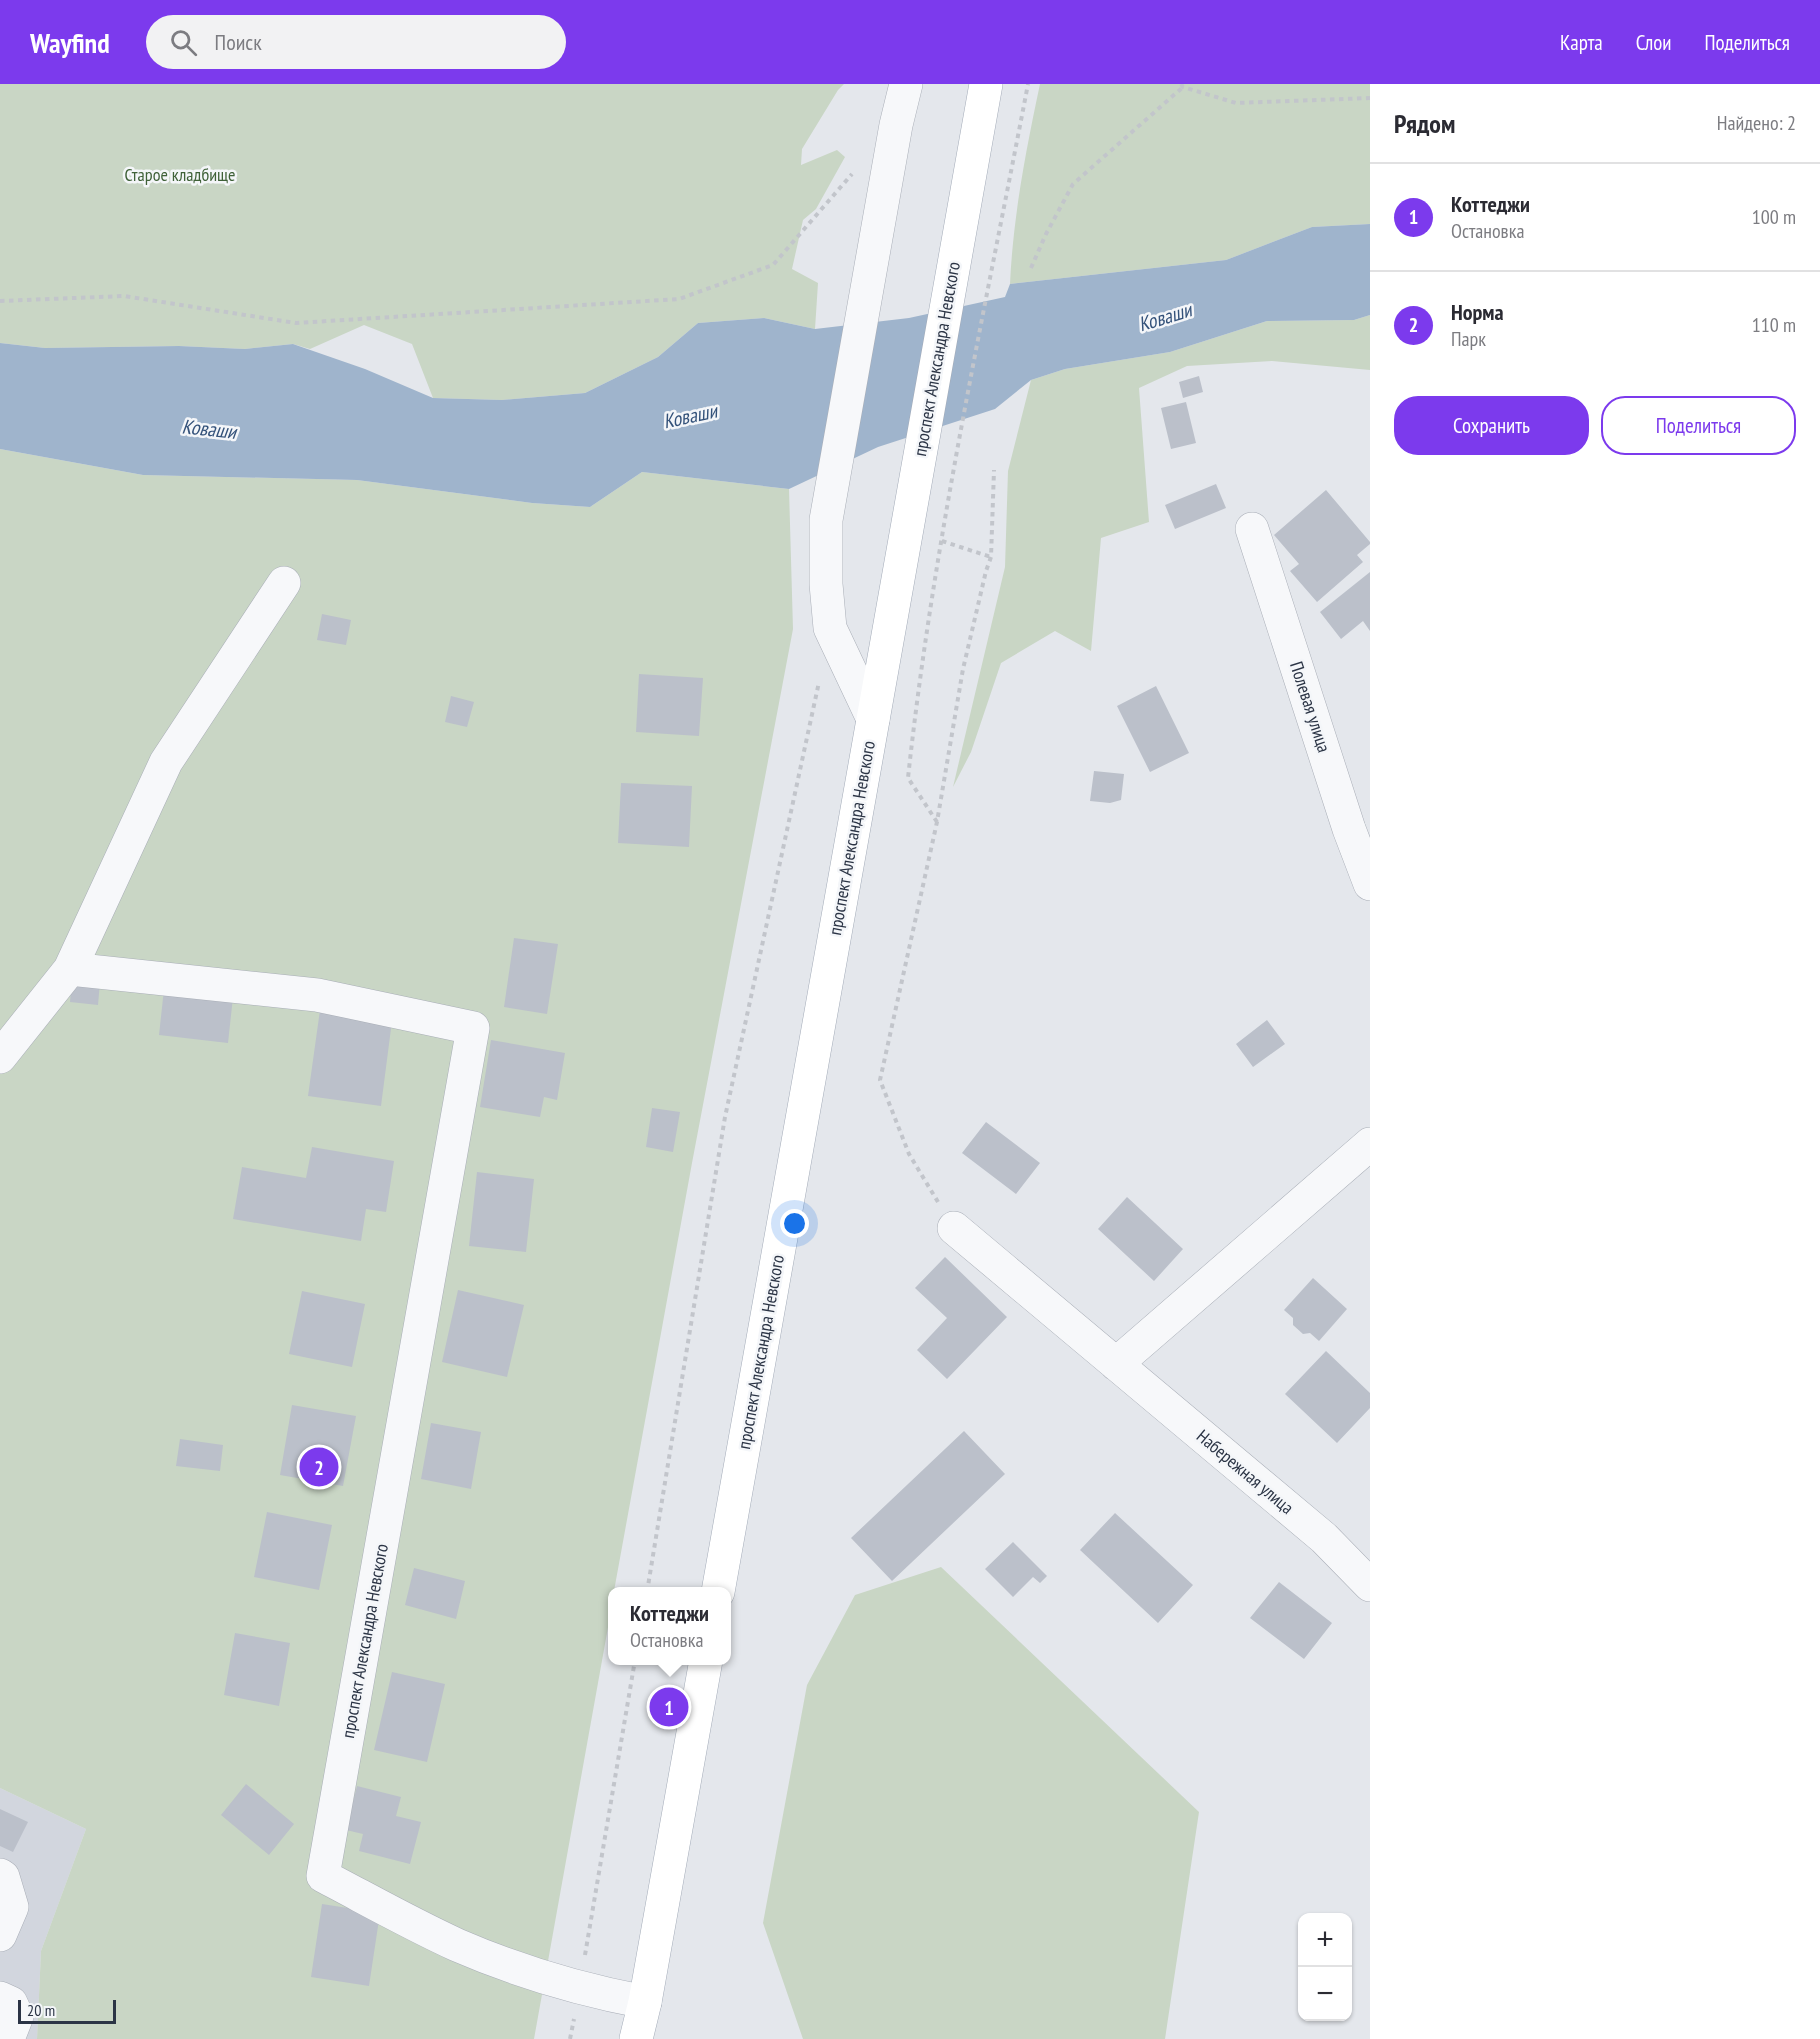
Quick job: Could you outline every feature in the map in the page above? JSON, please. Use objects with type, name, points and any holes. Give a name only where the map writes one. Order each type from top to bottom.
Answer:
[{"type":"main road","name":"проспект Александра Невского","points":[[719,1587],[986,84]]},
{"type":"main road","points":[[636,2039],[645,2002],[705,1665]]},
{"type":"street","points":[[873,719],[830,628],[826,584],[826,520],[896,125],[906,84]]},
{"type":"street","name":"Полевая улица","points":[[1252,529],[1359,821],[1370,884]]},
{"type":"street","points":[[0,1057],[70,969],[166,762],[284,583]]},
{"type":"street","name":"проспект Александра Невского","points":[[70,969],[316,994],[473,1028],[323,1876],[457,1945],[546,1978],[645,2002]]},
{"type":"street","points":[[1116,1364],[1370,1144]]},
{"type":"street","name":"Набережная улица","points":[[954,1228],[1324,1538],[1370,1585]]},
{"type":"street","points":[[0,1875],[3,1877],[12,1907],[0,1935]]},
{"type":"street","points":[[0,1998],[11,2003],[17,2016],[8,2039]]},
{"type":"path","points":[[937,822],[908,778],[916,702],[948,504],[1028,84]]},
{"type":"path","points":[[1031,268],[1073,184],[1182,85],[1236,103],[1370,98]]},
{"type":"path","points":[[0,301],[124,296],[296,323],[680,299],[772,265],[858,167]]},
{"type":"path","points":[[954,1228],[909,1154],[880,1080],[937,822],[963,669],[991,557],[994,470]]},
{"type":"path","points":[[942,541],[991,557]]},
{"type":"path","points":[[648,1587],[725,1117],[830,628]]},
{"type":"path","points":[[570,2039],[634,1665]]},
{"type":"shaded area","points":[[0,1788],[86,1829],[41,1951],[37,2039],[0,2039]]},
{"type":"green space","name":"Старое кладбище","points":[[0,84],[844,84],[802,149],[801,165],[837,150],[845,157],[816,209],[803,220],[792,269],[818,283],[815,329],[764,318],[698,323],[658,357],[585,393],[502,400],[433,398],[412,344],[364,325],[310,349],[293,344],[245,349],[179,346],[45,348],[0,343]]},
{"type":"green space","points":[[1040,84],[1370,84],[1370,224],[1312,227],[1226,260],[1010,284],[1021,184]]},
{"type":"green space","points":[[1370,315],[1370,370],[1272,361],[1187,366],[1139,388],[1149,522],[1101,538],[1091,651],[1055,631],[1001,663],[971,752],[953,787],[1005,567],[1008,471],[1031,380],[1065,369],[1170,352],[1267,321],[1354,320]]},
{"type":"green space","points":[[0,449],[143,475],[357,480],[532,503],[590,507],[642,472],[789,489],[793,629],[615,1587],[608,1587],[608,1627],[534,2039],[37,2039],[41,1951],[86,1829],[0,1788]]},
{"type":"green space","points":[[941,1567],[1199,1812],[1165,2039],[803,2039],[763,1923],[807,1685],[855,1595]]},
{"type":"water","name":"Коваши","points":[[1370,224],[1370,315],[1354,320],[1267,321],[1170,352],[1065,369],[1031,380],[995,409],[878,447],[789,489],[642,472],[590,507],[532,503],[357,480],[143,475],[0,449],[0,343],[45,348],[179,346],[245,349],[293,344],[365,369],[433,398],[502,400],[585,393],[658,357],[698,323],[764,318],[815,329],[909,318],[1005,297],[1010,284],[1226,260],[1312,227]]},
{"type":"building","points":[[1199,376],[1203,392],[1183,398],[1179,382]]},
{"type":"building","points":[[1186,402],[1196,443],[1171,449],[1161,408]]},
{"type":"building","points":[[1216,484],[1226,508],[1175,529],[1165,505]]},
{"type":"building","points":[[1326,490],[1370,544],[1357,555],[1363,562],[1317,602],[1290,571],[1299,564],[1274,535]]},
{"type":"building","points":[[1370,572],[1370,631],[1363,621],[1341,639],[1320,612]]},
{"type":"building","points":[[322,614],[351,620],[346,645],[317,640]]},
{"type":"building","points":[[639,674],[703,678],[699,736],[636,732]]},
{"type":"building","points":[[1156,686],[1189,753],[1150,772],[1117,706]]},
{"type":"building","points":[[451,696],[474,702],[467,727],[445,722]]},
{"type":"building","points":[[1094,771],[1124,774],[1121,800],[1110,803],[1090,801]]},
{"type":"building","points":[[621,783],[692,786],[689,847],[618,843]]},
{"type":"building","points":[[514,938],[558,944],[547,1014],[504,1007]]},
{"type":"building","points":[[72,979],[100,982],[98,1005],[70,1002]]},
{"type":"building","points":[[164,989],[233,997],[228,1043],[159,1035]]},
{"type":"building","points":[[320,1010],[392,1021],[381,1106],[308,1096]]},
{"type":"building","points":[[1267,1020],[1285,1044],[1253,1067],[1236,1044]]},
{"type":"building","points":[[491,1040],[565,1053],[557,1100],[544,1097],[540,1117],[480,1107]]},
{"type":"building","points":[[652,1108],[680,1112],[673,1152],[646,1147]]},
{"type":"building","points":[[986,1122],[1040,1163],[1016,1194],[962,1153]]},
{"type":"building","points":[[312,1147],[394,1161],[386,1212],[366,1209],[361,1241],[233,1219],[242,1167],[306,1178]]},
{"type":"building","points":[[477,1172],[534,1179],[526,1252],[469,1246]]},
{"type":"building","points":[[1127,1197],[1183,1249],[1154,1281],[1098,1229]]},
{"type":"building","points":[[945,1257],[1007,1317],[947,1379],[917,1350],[947,1318],[915,1288]]},
{"type":"building","points":[[1313,1278],[1347,1309],[1319,1341],[1310,1333],[1303,1334],[1293,1325],[1293,1318],[1284,1310]]},
{"type":"building","points":[[458,1290],[524,1305],[507,1377],[442,1362]]},
{"type":"building","points":[[302,1291],[365,1304],[352,1367],[289,1354]]},
{"type":"building","points":[[1326,1351],[1370,1393],[1370,1408],[1337,1443],[1285,1394]]},
{"type":"building","points":[[292,1405],[356,1416],[343,1486],[280,1475]]},
{"type":"building","points":[[431,1423],[481,1432],[471,1489],[421,1479]]},
{"type":"building","points":[[964,1431],[1005,1474],[892,1581],[851,1538]]},
{"type":"building","points":[[180,1439],[223,1445],[220,1471],[176,1466]]},
{"type":"building","points":[[267,1512],[332,1525],[319,1590],[254,1577]]},
{"type":"building","points":[[1115,1513],[1193,1585],[1158,1623],[1080,1550]]},
{"type":"building","points":[[1013,1542],[1047,1576],[1040,1583],[1033,1577],[1013,1597],[985,1569]]},
{"type":"building","points":[[414,1568],[465,1581],[456,1619],[405,1605]]},
{"type":"building","points":[[1279,1582],[1332,1623],[1304,1659],[1250,1618]]},
{"type":"building","points":[[235,1633],[290,1643],[279,1706],[224,1695]]},
{"type":"building","points":[[392,1672],[445,1684],[427,1762],[374,1750]]},
{"type":"building","points":[[246,1784],[294,1824],[269,1855],[221,1815]]},
{"type":"building","points":[[357,1786],[401,1797],[396,1816],[421,1822],[410,1864],[359,1851],[363,1834],[346,1830]]},
{"type":"building","points":[[0,1809],[28,1822],[13,1852],[0,1846]]},
{"type":"building","points":[[322,1904],[380,1913],[369,1986],[311,1977]]},
{"type":"place","name":"Норма","points":[[319,1467]]},
{"type":"place","name":"Коттеджи","points":[[669,1707]]}]
